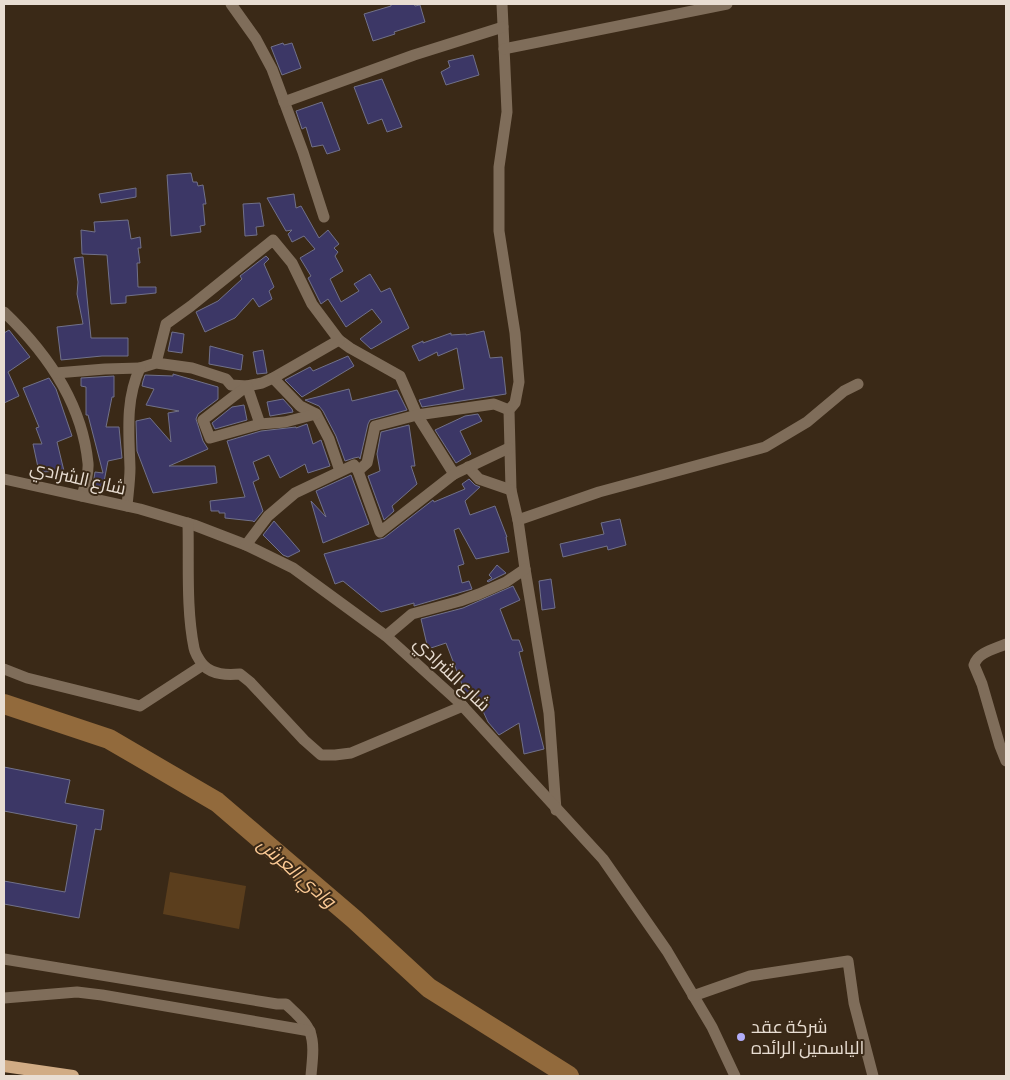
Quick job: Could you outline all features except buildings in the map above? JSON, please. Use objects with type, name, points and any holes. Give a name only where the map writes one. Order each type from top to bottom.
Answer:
[{"type":"main road","points":[[4,1066],[73,1076]]},
{"type":"street","points":[[231,4],[256,38],[272,69],[303,152],[324,217]]},
{"type":"street","points":[[502,4],[507,112],[499,167],[499,231],[515,333],[519,382],[514,403],[509,410],[511,490],[518,520],[550,713],[556,810]]},
{"type":"street","points":[[504,49],[727,4]]},
{"type":"street","points":[[284,102],[503,27]]},
{"type":"street","points":[[156,363],[166,324],[273,240],[292,263],[312,304],[339,340],[400,376],[417,415],[454,474]]},
{"type":"street","points":[[4,312],[62,381],[75,408],[88,464],[82,496]]},
{"type":"street","points":[[56,373],[140,368],[156,363],[192,368],[226,379],[231,384],[247,386],[262,383],[273,378],[339,340]]},
{"type":"street","points":[[126,506],[130,470],[128,421],[133,382],[140,368]]},
{"type":"street","points":[[273,378],[300,406],[316,414],[329,439],[340,472]]},
{"type":"street","points":[[518,520],[599,492],[765,447],[806,422],[844,391],[858,384]]},
{"type":"street","points":[[247,386],[260,424]]},
{"type":"street","points":[[247,386],[203,420],[210,438],[260,424],[285,422],[316,414]]},
{"type":"street","points":[[358,471],[367,463],[375,426],[417,415],[494,404],[509,410]]},
{"type":"street","points":[[246,545],[268,516],[295,493],[354,465],[358,471],[380,532],[454,474],[509,448]]},
{"type":"street","points":[[468,467],[479,479],[511,490]]},
{"type":"street","name":"شارع الشرادي","points":[[4,479],[126,506],[188,523],[246,545],[293,568],[386,636],[463,706],[614,874],[667,951],[712,1027],[735,1076]]},
{"type":"street","points":[[188,523],[189,602],[194,650],[203,665],[212,671],[226,675],[240,674],[250,682],[304,740],[321,754],[335,756],[350,753],[463,706]]},
{"type":"street","points":[[386,636],[412,614],[460,602],[506,582],[525,570]]},
{"type":"street","points":[[1006,644],[978,657],[974,665],[982,684],[1006,761]]},
{"type":"street","points":[[4,669],[27,678],[140,706],[203,665]]},
{"type":"street","points":[[4,960],[286,1004],[299,1016],[310,1031],[313,1052],[311,1076]]},
{"type":"street","points":[[693,996],[750,976],[848,961],[854,1003],[873,1076]]},
{"type":"street","points":[[4,998],[78,992],[310,1031]]},
{"type":"shaded area","points":[[170,872],[246,886],[239,929],[163,914]]},
{"type":"waterway","name":"وادي العرش","points":[[4,704],[109,739],[217,802],[354,919],[429,988],[569,1076]]},
{"type":"place","name":"شرکة عقد الیاسمین الرائدہ","points":[[741,1037]]}]
